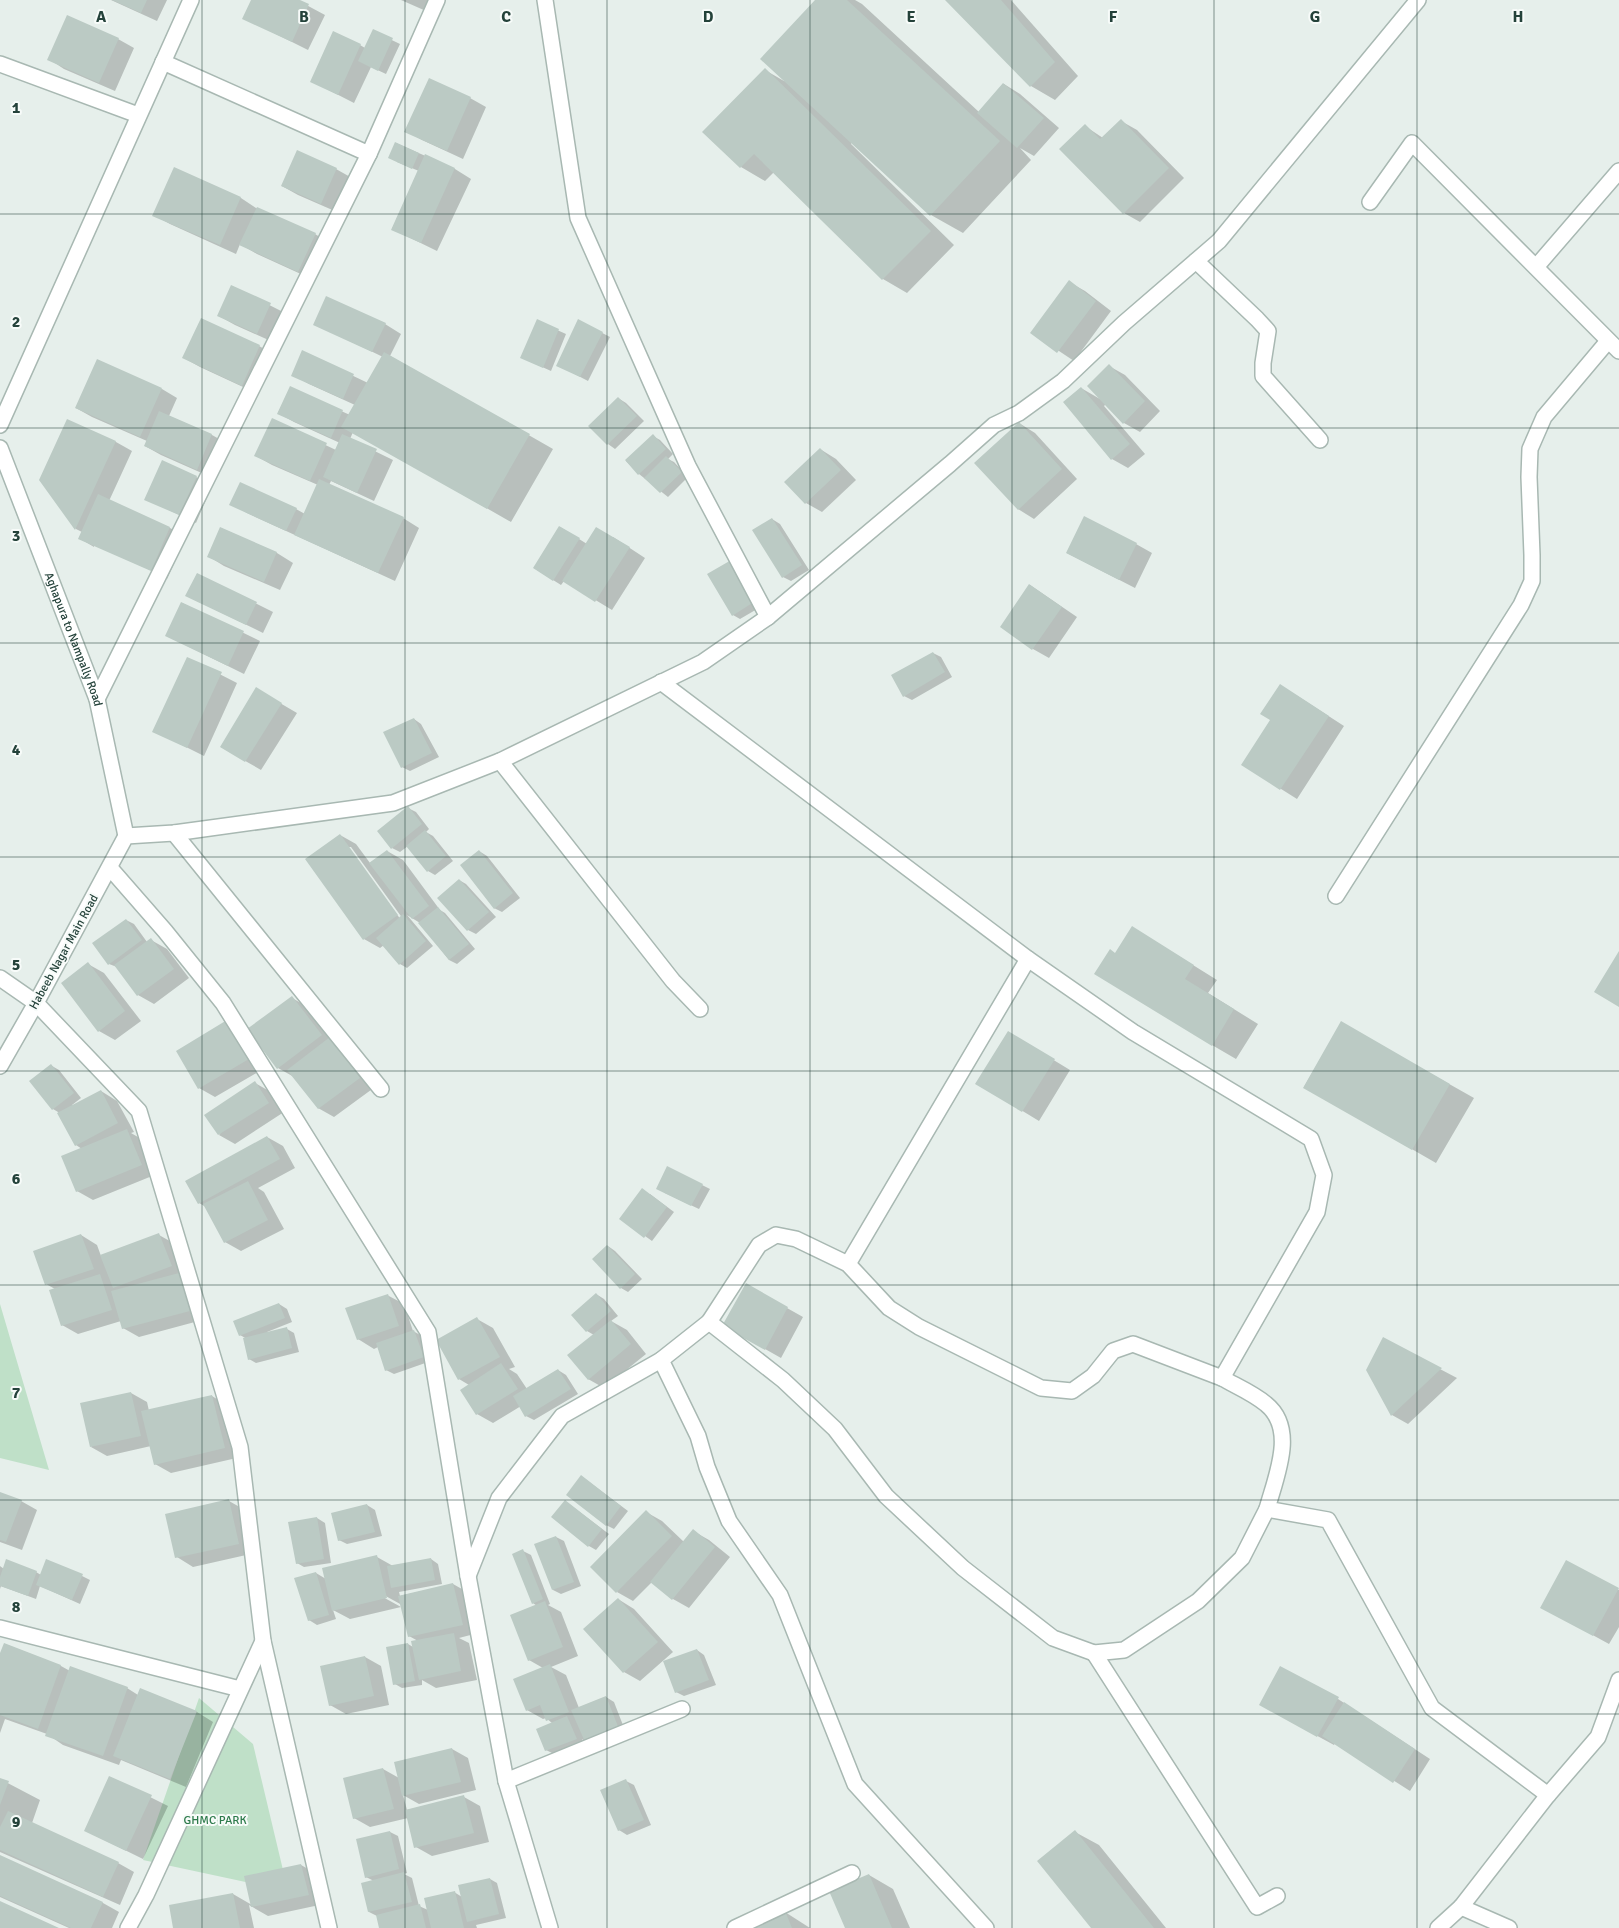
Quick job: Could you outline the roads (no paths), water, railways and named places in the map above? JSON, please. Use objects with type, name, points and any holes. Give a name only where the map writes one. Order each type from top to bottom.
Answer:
[{"type":"street","points":[[0,425],[191,0]]},
{"type":"street","points":[[97,699],[369,154],[437,0]]},
{"type":"street","points":[[545,0],[578,218],[688,466],[768,617]]},
{"type":"street","points":[[126,836],[174,833],[393,803],[500,761],[703,662],[768,617],[994,425],[1019,413],[1063,381],[1124,323],[1219,241],[1418,0]]},
{"type":"street","points":[[163,62],[369,154]]},
{"type":"street","points":[[0,64],[138,116]]},
{"type":"street","points":[[1370,202],[1412,143],[1619,351]]},
{"type":"street","points":[[1536,268],[1619,171]]},
{"type":"street","points":[[1196,261],[1257,319],[1268,332],[1263,376],[1320,440]]},
{"type":"street","points":[[1336,896],[1521,605],[1532,581],[1528,477],[1530,449],[1544,417],[1608,341]]},
{"type":"street","name":"Aghapura to Nampally Road","points":[[0,448],[97,699],[126,836]]},
{"type":"street","points":[[661,682],[1028,959],[1133,1032],[1311,1140],[1324,1175],[1318,1212],[1222,1378]]},
{"type":"street","points":[[500,761],[673,981],[700,1010]]},
{"type":"street","points":[[174,833],[381,1089]]},
{"type":"street","name":"Habeeb Nagar Main Road","points":[[0,1066],[126,836]]},
{"type":"street","points":[[110,868],[165,930],[223,1003],[428,1332],[468,1576],[506,1781],[550,1928]]},
{"type":"street","points":[[848,1264],[1028,959]]},
{"type":"street","points":[[0,978],[36,1003],[139,1111],[240,1446],[263,1640],[330,1928]]},
{"type":"street","points":[[468,1576],[499,1498],[562,1416],[660,1360],[709,1322],[759,1245],[776,1234],[796,1239],[848,1264],[889,1308],[919,1327],[1041,1388],[1072,1391],[1093,1376],[1113,1350],[1133,1344],[1222,1378],[1266,1404],[1279,1420],[1284,1444],[1268,1508],[1242,1558],[1198,1600],[1124,1650],[1094,1653],[1053,1638],[963,1568],[886,1496],[835,1429],[783,1380],[709,1322]]},
{"type":"street","points":[[660,1360],[698,1436],[707,1467],[729,1521],[780,1595],[855,1784],[986,1928]]},
{"type":"street","points":[[1268,1508],[1328,1520],[1432,1708],[1548,1795]]},
{"type":"street","points":[[0,1628],[240,1689]]},
{"type":"street","points":[[128,1928],[146,1895],[263,1640]]},
{"type":"street","points":[[1094,1653],[1257,1907],[1277,1896]]},
{"type":"street","points":[[1438,1928],[1461,1907],[1548,1795],[1598,1737],[1619,1680]]},
{"type":"street","points":[[506,1781],[682,1709]]},
{"type":"street","points":[[735,1928],[852,1873]]},
{"type":"street","points":[[1461,1907],[1508,1928]]},
{"type":"park label","name":"GHMC PARK","points":[[215,1820]]}]
